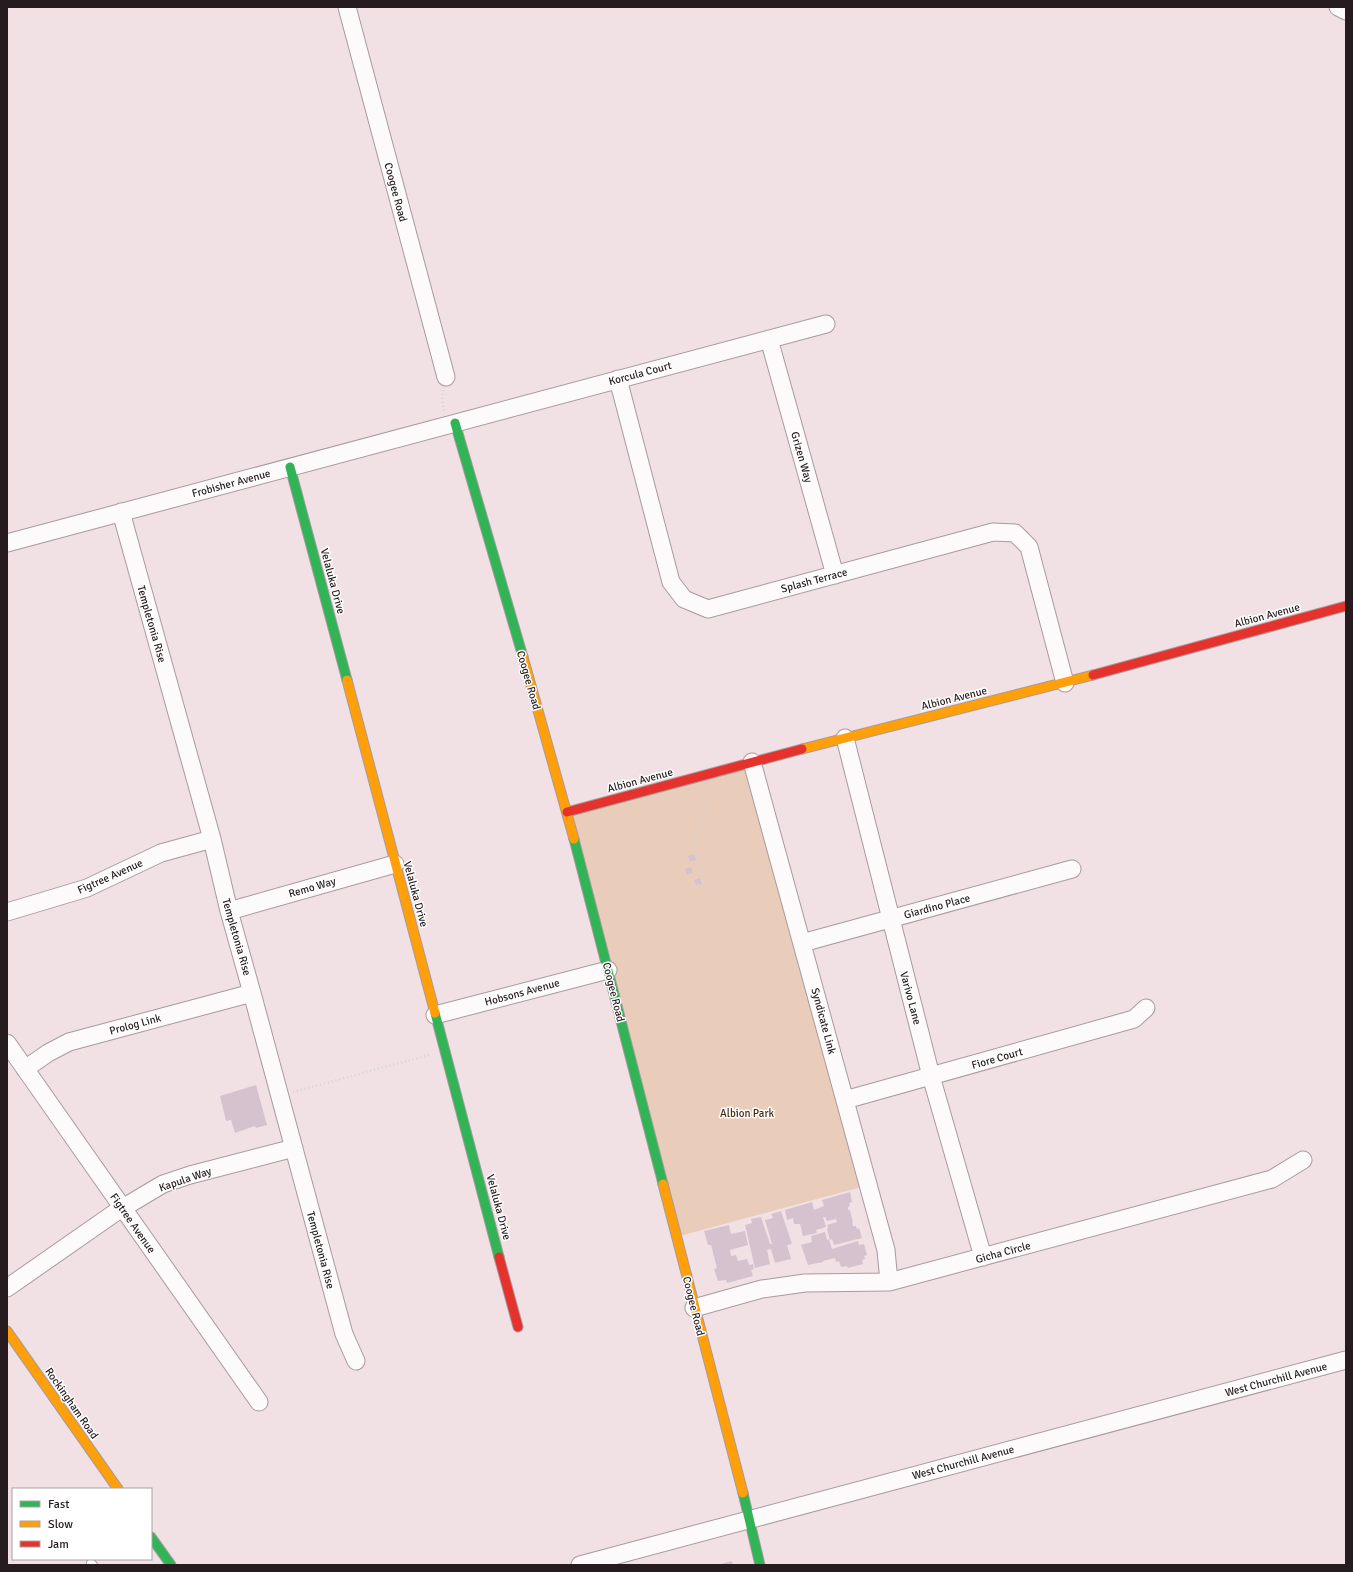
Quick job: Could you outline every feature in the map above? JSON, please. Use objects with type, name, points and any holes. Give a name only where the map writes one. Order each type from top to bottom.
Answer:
[{"type":"street","name":"Coogee Road","points":[[347,7],[446,377]]},
{"type":"street","points":[[1338,7],[1346,11]]},
{"type":"street","name":"Korcula Court","points":[[451,424],[826,324]]},
{"type":"street","name":"Grizen Way","points":[[769,339],[835,575]]},
{"type":"street","name":"Splash Terrace","points":[[618,379],[671,582],[684,599],[708,609],[993,532],[1015,534],[1029,547],[1065,683]]},
{"type":"street","name":"Coogee Road","points":[[451,424],[567,812],[694,1308],[750,1519],[760,1565]]},
{"type":"street","name":"Frobisher Avenue","points":[[7,543],[451,424]]},
{"type":"street","name":"Velaluka Drive","points":[[290,467],[518,1327]]},
{"type":"street","name":"Templetonia Rise","points":[[121,512],[212,839],[229,911],[344,1334],[356,1361]]},
{"type":"street","name":"Albion Avenue","points":[[567,812],[752,762],[1065,683],[1346,606]]},
{"type":"street","name":"Varivo Lane","points":[[845,738],[931,1076],[983,1257]]},
{"type":"street","name":"Syndicate Link","points":[[752,762],[886,1250],[889,1282]]},
{"type":"street","name":"Figtree Avenue","points":[[7,912],[87,888],[161,853],[212,839]]},
{"type":"street","name":"Remo Way","points":[[229,911],[395,864]]},
{"type":"street","name":"Giardino Place","points":[[802,943],[1072,869]]},
{"type":"street","name":"Hobsons Avenue","points":[[435,1015],[608,970]]},
{"type":"street","name":"Prolog Link","points":[[25,1069],[48,1053],[69,1042],[252,993]]},
{"type":"street","name":"Fiore Court","points":[[845,1100],[1134,1019],[1146,1008]]},
{"type":"street","name":"Figtree Avenue","points":[[7,1043],[259,1402]]},
{"type":"street","name":"Kapula Way","points":[[7,1288],[123,1208],[153,1190],[176,1180],[294,1148]]},
{"type":"street","name":"Gicha Circle","points":[[694,1308],[762,1289],[805,1283],[889,1282],[1272,1179],[1303,1160]]},
{"type":"street","name":"Rockingham Road","points":[[7,1330],[117,1488]]},
{"type":"street","name":"West Churchill Avenue","points":[[580,1565],[1346,1360]]},
{"type":"street","points":[[152,1537],[171,1565]]},
{"type":"path","points":[[446,377],[442,398],[451,424]]},
{"type":"path","points":[[710,892],[704,883],[698,861],[698,829],[701,817],[711,794],[718,786]]},
{"type":"path","points":[[671,892],[704,883]]},
{"type":"path","points":[[280,1096],[445,1051]]},
{"type":"green space","name":"Albion Park","points":[[752,762],[869,1185],[676,1237],[567,812]]},
{"type":"building","points":[[694,854],[696,860],[690,862],[688,856]]},
{"type":"building","points":[[691,867],[693,873],[687,875],[685,869]]},
{"type":"building","points":[[700,878],[702,884],[696,885],[694,880]]},
{"type":"building","points":[[256,1085],[267,1125],[256,1128],[255,1126],[235,1133],[231,1120],[226,1121],[220,1096]]},
{"type":"building","points":[[850,1192],[852,1202],[849,1203],[850,1206],[848,1207],[848,1210],[850,1210],[853,1226],[856,1226],[857,1229],[859,1228],[862,1238],[834,1245],[832,1239],[830,1240],[827,1225],[837,1222],[836,1219],[827,1221],[825,1217],[823,1217],[826,1227],[816,1230],[817,1233],[803,1236],[800,1224],[794,1224],[793,1218],[787,1220],[785,1210],[812,1202],[814,1210],[824,1206],[822,1200]]},
{"type":"building","points":[[781,1211],[792,1244],[787,1245],[791,1259],[775,1263],[771,1249],[767,1250],[770,1264],[755,1268],[745,1225],[752,1223],[751,1219],[761,1217],[770,1244],[772,1244],[765,1220],[773,1218],[771,1214]]},
{"type":"building","points":[[729,1225],[731,1234],[745,1231],[748,1245],[730,1250],[731,1256],[736,1255],[738,1261],[747,1259],[749,1265],[753,1264],[754,1269],[751,1270],[753,1276],[727,1283],[726,1280],[718,1281],[714,1269],[717,1268],[711,1245],[708,1245],[704,1231]]},
{"type":"building","points":[[825,1232],[832,1249],[858,1241],[859,1245],[864,1244],[867,1255],[864,1256],[865,1259],[862,1260],[863,1264],[848,1268],[847,1266],[841,1267],[839,1261],[836,1262],[835,1258],[808,1265],[801,1245],[812,1242],[811,1236]]},
{"type":"building","points":[[731,1561],[734,1565],[718,1565]]},
{"type":"traffic: fast","points":[[455,423],[523,657]]},
{"type":"traffic: fast","points":[[290,467],[347,680]]},
{"type":"traffic: fast","points":[[574,839],[663,1184]]},
{"type":"traffic: fast","points":[[435,1013],[499,1257]]},
{"type":"traffic: fast","points":[[743,1493],[760,1565]]},
{"type":"traffic: fast","points":[[152,1538],[171,1565]]},
{"type":"traffic: slow","points":[[523,657],[574,839]]},
{"type":"traffic: slow","points":[[802,749],[1093,675]]},
{"type":"traffic: slow","points":[[347,680],[435,1013]]},
{"type":"traffic: slow","points":[[663,1184],[743,1493]]},
{"type":"traffic: slow","points":[[7,1331],[117,1488]]},
{"type":"traffic: jam","points":[[1093,675],[1346,606]]},
{"type":"traffic: jam","points":[[567,812],[802,749]]},
{"type":"traffic: jam","points":[[499,1257],[518,1327]]}]
